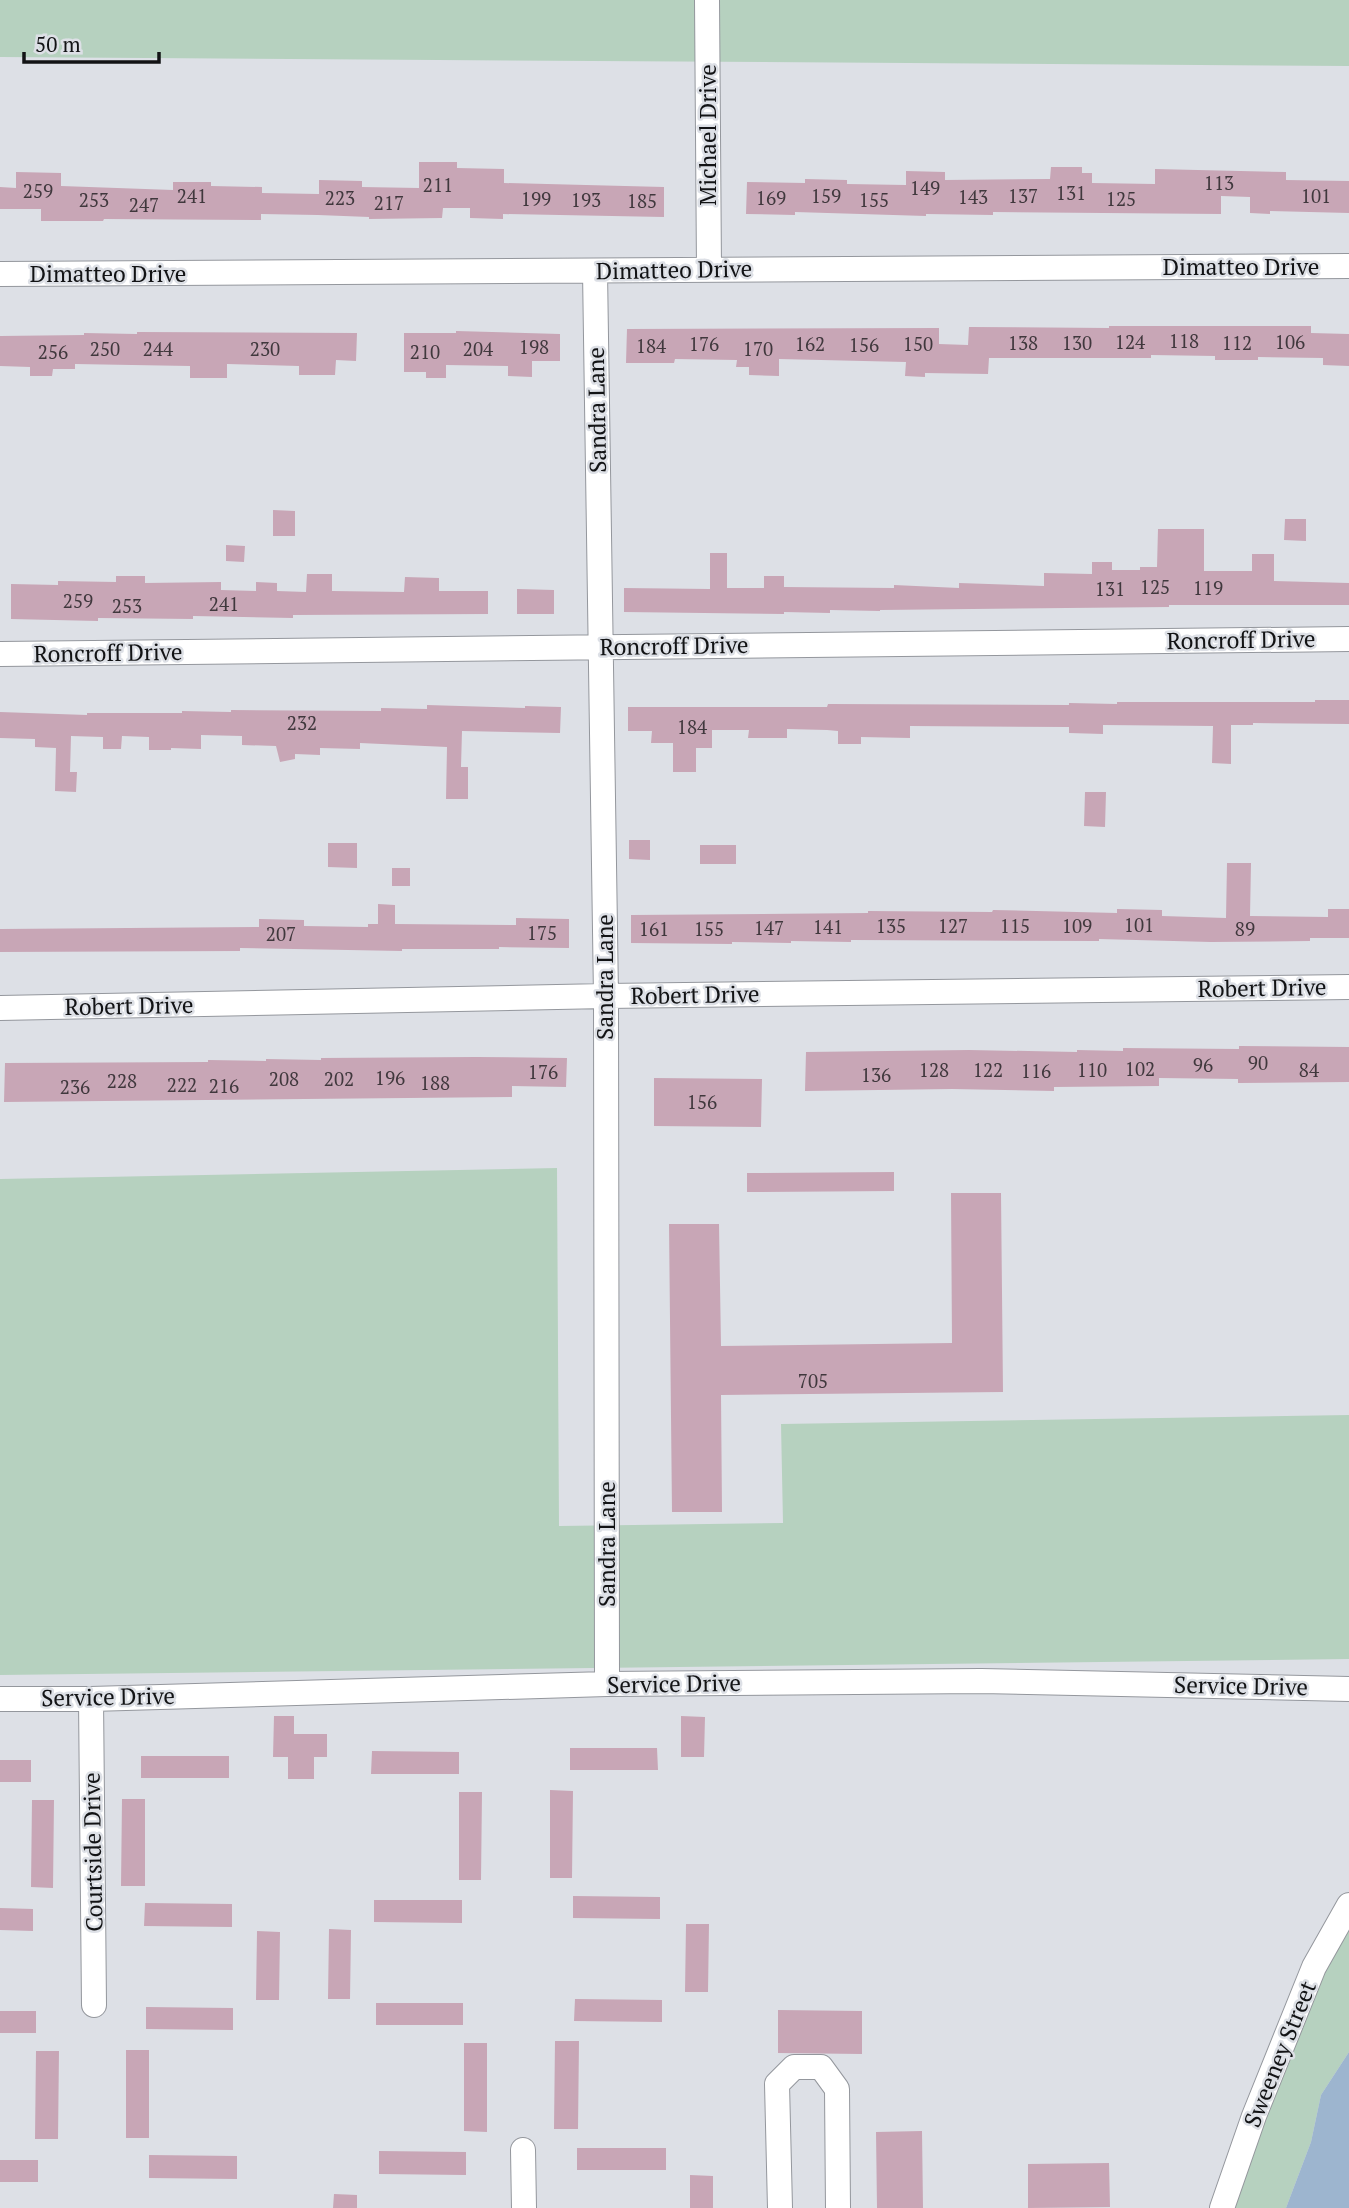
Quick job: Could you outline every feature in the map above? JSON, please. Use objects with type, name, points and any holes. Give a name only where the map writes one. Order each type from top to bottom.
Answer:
[{"type":"street","name":"Michael Drive","points":[[707,0],[709,269]]},
{"type":"street","name":"Dimatteo Drive","points":[[0,274],[1349,266]]},
{"type":"street","name":"Sandra Lane","points":[[595,271],[606,996],[607,1684]]},
{"type":"street","name":"Roncroff Drive","points":[[0,654],[1349,639]]},
{"type":"street","name":"Robert Drive","points":[[0,1008],[606,996],[1349,987]]},
{"type":"street","name":"Service Drive","points":[[0,1699],[91,1699],[607,1684],[981,1681],[1349,1689]]},
{"type":"street","name":"Courtside Drive","points":[[91,1699],[94,2005]]},
{"type":"street","name":"Sweeney Street","points":[[1222,2208],[1254,2116],[1314,1967],[1349,1905]]},
{"type":"street","points":[[780,2208],[777,2084],[794,2067],[821,2067],[837,2089],[838,2208]]},
{"type":"street","points":[[523,2150],[524,2208]]},
{"type":"green space","points":[[0,0],[1349,0],[1349,66],[0,57]]},
{"type":"green space","points":[[557,1168],[559,1526],[783,1523],[781,1424],[1349,1415],[1349,1659],[0,1675],[0,1179]]},
{"type":"green space","points":[[1349,1912],[1349,2052],[1321,2095],[1311,2142],[1286,2208],[1222,2208]]},
{"type":"water","points":[[1349,2052],[1349,2208],[1286,2208],[1311,2142],[1321,2095]]},
{"type":"building","points":[[419,162],[457,162],[457,168],[504,169],[504,183],[664,187],[664,217],[503,214],[503,219],[470,218],[470,208],[443,208],[442,218],[369,219],[261,214],[261,220],[41,221],[41,209],[0,209],[0,187],[16,188],[16,172],[61,173],[61,186],[173,190],[173,182],[211,182],[211,186],[262,187],[262,193],[319,194],[319,180],[362,181],[362,187],[419,188]]},
{"type":"building","points":[[1051,167],[1082,167],[1082,173],[1092,173],[1092,183],[1155,184],[1155,169],[1286,172],[1286,180],[1349,181],[1349,213],[1250,213],[1250,197],[1221,196],[1221,214],[746,214],[747,182],[805,183],[805,179],[847,180],[847,184],[906,185],[906,171],[945,172],[945,180],[1050,179]]},
{"type":"building","points":[[1311,326],[1311,333],[1349,334],[1349,366],[1323,365],[1323,358],[1258,357],[1258,360],[1215,360],[1215,356],[1151,355],[1151,358],[989,358],[988,374],[925,373],[925,377],[905,376],[906,362],[779,359],[779,376],[749,375],[749,367],[736,367],[737,360],[675,359],[674,363],[626,363],[627,329],[939,328],[939,344],[968,345],[969,327]]},
{"type":"building","points":[[456,331],[560,334],[560,361],[532,361],[532,377],[508,376],[508,366],[446,365],[446,378],[426,378],[426,372],[404,372],[404,333]]},
{"type":"building","points":[[137,332],[357,333],[356,361],[336,360],[335,375],[299,375],[299,366],[227,364],[227,378],[190,378],[190,366],[75,364],[75,369],[53,369],[52,376],[30,376],[30,367],[0,366],[0,336]]},
{"type":"building","points":[[273,510],[295,511],[295,536],[273,536]]},
{"type":"building","points":[[1285,519],[1306,519],[1306,541],[1284,540]]},
{"type":"building","points":[[1158,529],[1204,529],[1204,571],[1252,571],[1252,554],[1274,554],[1274,581],[1349,583],[1349,605],[830,610],[830,613],[784,614],[624,612],[624,588],[710,589],[710,553],[727,553],[727,588],[764,588],[764,576],[784,576],[784,587],[894,588],[894,585],[959,588],[959,583],[1044,586],[1044,573],[1092,574],[1092,562],[1112,562],[1112,570],[1157,567]]},
{"type":"building","points":[[226,545],[245,546],[244,562],[226,561]]},
{"type":"building","points":[[307,574],[332,574],[332,591],[404,592],[405,577],[439,578],[439,591],[488,591],[488,614],[293,615],[293,618],[193,616],[193,619],[98,618],[98,621],[11,619],[11,584],[58,585],[58,581],[116,582],[116,576],[145,576],[145,583],[221,582],[221,590],[256,591],[256,582],[277,583],[277,591],[306,592]]},
{"type":"building","points":[[517,589],[554,590],[554,614],[517,614]]},
{"type":"building","points":[[1349,700],[1349,724],[1231,725],[1231,764],[1212,763],[1213,726],[1103,725],[1103,734],[1069,733],[1069,727],[910,726],[910,738],[861,737],[861,744],[838,744],[838,731],[787,729],[787,738],[748,738],[749,730],[712,730],[712,748],[696,748],[696,772],[673,772],[673,743],[651,743],[652,731],[628,731],[628,707],[1069,705]]},
{"type":"building","points":[[427,705],[561,707],[560,733],[462,731],[461,767],[468,767],[468,799],[446,799],[447,747],[360,743],[360,749],[320,748],[320,755],[295,754],[295,759],[280,762],[276,746],[242,745],[242,736],[201,735],[201,749],[149,750],[149,737],[122,736],[121,749],[103,749],[103,737],[71,736],[70,772],[77,772],[76,792],[55,791],[56,748],[35,747],[35,739],[0,738],[0,712],[87,715],[231,710],[381,711],[381,708],[427,709]]},
{"type":"building","points":[[1085,792],[1106,792],[1105,827],[1084,826]]},
{"type":"building","points":[[629,840],[650,840],[650,860],[629,859]]},
{"type":"building","points":[[328,843],[357,843],[357,868],[328,867]]},
{"type":"building","points":[[700,845],[736,845],[736,864],[700,864]]},
{"type":"building","points":[[1227,863],[1251,863],[1250,916],[1328,917],[1328,909],[1349,909],[1349,938],[1211,942],[1099,939],[631,943],[631,915],[993,910],[1117,913],[1117,909],[1162,910],[1162,916],[1226,918]]},
{"type":"building","points":[[392,868],[410,868],[410,886],[392,886]]},
{"type":"building","points":[[378,904],[395,905],[395,924],[516,925],[516,918],[569,919],[569,948],[499,947],[402,951],[240,948],[240,951],[0,952],[0,929],[259,927],[259,919],[304,920],[304,926],[368,927],[368,924],[378,924]]},
{"type":"building","points":[[1239,1046],[1349,1047],[1349,1082],[1238,1083],[1238,1079],[1159,1078],[1159,1086],[1054,1087],[1054,1091],[805,1091],[806,1052],[1077,1052],[1123,1051],[1123,1048],[1239,1049]]},
{"type":"building","points":[[567,1058],[566,1087],[512,1086],[512,1097],[4,1102],[5,1063]]},
{"type":"building","points":[[654,1078],[762,1079],[761,1127],[654,1126]]},
{"type":"building","points":[[894,1172],[894,1191],[747,1192],[747,1173]]},
{"type":"building","points":[[951,1193],[1001,1193],[1003,1392],[721,1395],[722,1512],[672,1512],[669,1224],[719,1224],[721,1346],[952,1343]]},
{"type":"building","points":[[274,1716],[294,1716],[294,1734],[327,1734],[327,1757],[314,1757],[314,1779],[288,1779],[288,1757],[273,1757]]},
{"type":"building","points":[[681,1716],[705,1717],[704,1757],[681,1757]]},
{"type":"building","points":[[570,1748],[657,1748],[658,1770],[570,1770]]},
{"type":"building","points":[[372,1751],[459,1752],[459,1774],[371,1774]]},
{"type":"building","points":[[141,1756],[229,1756],[229,1778],[141,1778]]},
{"type":"building","points":[[0,1760],[31,1760],[31,1782],[0,1782]]},
{"type":"building","points":[[550,1790],[573,1791],[572,1878],[550,1878]]},
{"type":"building","points":[[459,1792],[482,1792],[481,1880],[459,1880]]},
{"type":"building","points":[[122,1799],[145,1799],[145,1886],[121,1886]]},
{"type":"building","points":[[32,1800],[54,1800],[53,1888],[31,1887]]},
{"type":"building","points":[[573,1896],[660,1897],[660,1919],[573,1918]]},
{"type":"building","points":[[374,1900],[462,1900],[462,1923],[374,1922]]},
{"type":"building","points":[[145,1903],[232,1904],[232,1927],[144,1926]]},
{"type":"building","points":[[0,1908],[33,1909],[33,1931],[0,1930]]},
{"type":"building","points":[[686,1924],[709,1924],[708,1992],[685,1992]]},
{"type":"building","points":[[329,1929],[351,1930],[350,1999],[328,1999]]},
{"type":"building","points":[[257,1931],[280,1932],[279,2000],[256,2000]]},
{"type":"building","points":[[575,1999],[662,2000],[662,2022],[574,2021]]},
{"type":"building","points":[[376,2003],[463,2003],[463,2025],[376,2025]]},
{"type":"building","points":[[146,2007],[233,2008],[233,2030],[146,2029]]},
{"type":"building","points":[[778,2010],[862,2011],[862,2054],[778,2053]]},
{"type":"building","points":[[0,2011],[36,2011],[36,2033],[0,2033]]},
{"type":"building","points":[[555,2041],[579,2041],[578,2129],[554,2129]]},
{"type":"building","points":[[464,2043],[487,2043],[487,2132],[464,2131]]},
{"type":"building","points":[[126,2050],[149,2050],[149,2138],[126,2138]]},
{"type":"building","points":[[36,2051],[59,2051],[58,2139],[35,2139]]},
{"type":"building","points":[[922,2131],[923,2208],[877,2208],[876,2132]]},
{"type":"building","points":[[577,2148],[666,2148],[666,2170],[577,2170]]},
{"type":"building","points":[[379,2151],[466,2152],[466,2175],[379,2174]]},
{"type":"building","points":[[149,2155],[237,2156],[237,2179],[149,2178]]},
{"type":"building","points":[[0,2160],[38,2160],[38,2182],[0,2182]]},
{"type":"building","points":[[1109,2163],[1110,2207],[1028,2208],[1028,2164]]},
{"type":"building","points":[[690,2175],[713,2176],[713,2208],[690,2208]]},
{"type":"building","points":[[334,2194],[357,2195],[357,2208],[333,2208]]}]
